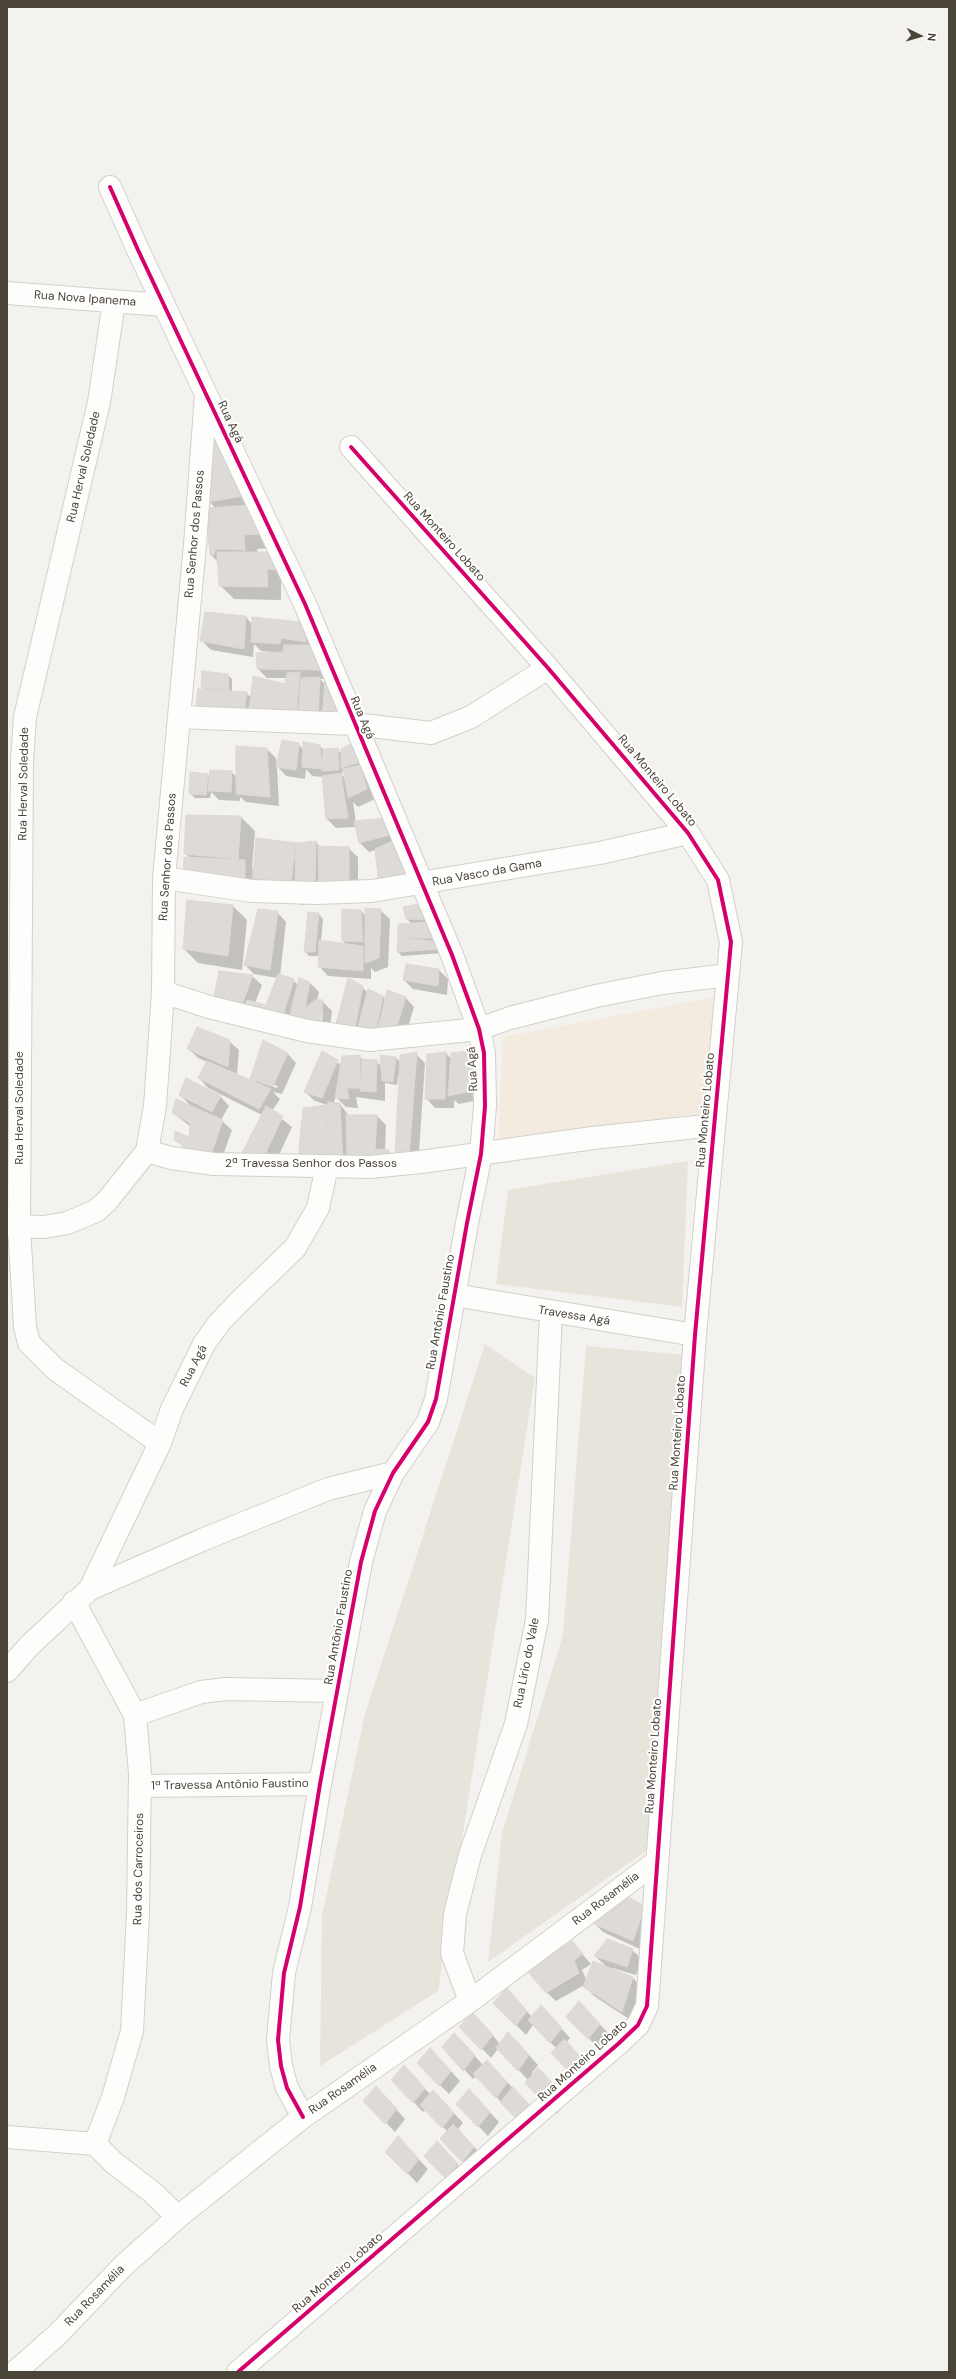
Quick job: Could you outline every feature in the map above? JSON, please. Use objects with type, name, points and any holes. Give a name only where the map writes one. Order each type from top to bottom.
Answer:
[{"type":"street","name":"Rua Agá","points":[[110,187],[305,604],[354,724],[423,884],[480,1030],[484,1054],[484,1106],[481,1154]]},
{"type":"street","name":"Rua Nova Ipanema","points":[[7,293],[164,305]]},
{"type":"street","name":"Rua Herval Soledade","points":[[114,302],[99,402],[26,716],[22,759],[13,1226],[24,1327],[29,1343],[55,1369],[160,1443]]},
{"type":"street","name":"Rua Senhor dos Passos","points":[[147,1151],[154,1106],[163,992],[164,878],[206,393]]},
{"type":"street","name":"Rua Monteiro Lobato","points":[[238,2372],[420,2216],[638,2025],[647,2006],[656,1862],[695,1335],[731,942],[718,880],[688,833],[548,668],[351,447]]},
{"type":"street","points":[[179,716],[354,724],[431,733],[471,717],[548,668]]},
{"type":"street","name":"Rua Vasco da Gama","points":[[164,878],[252,891],[287,893],[372,891],[423,884],[600,853],[688,833]]},
{"type":"street","points":[[163,992],[209,1007],[307,1032],[370,1040],[480,1030],[518,1016],[596,996],[662,983],[728,975]]},
{"type":"street","name":"2ª Travessa Senhor dos Passos","points":[[147,1151],[171,1158],[214,1164],[378,1166],[714,1125]]},
{"type":"street","points":[[13,1226],[44,1227],[67,1224],[96,1211],[147,1151]]},
{"type":"street","name":"Rua Antônio Faustino","points":[[303,2117],[287,2088],[278,2040],[284,1972],[300,1907],[320,1784],[361,1562],[375,1511],[393,1473],[428,1422],[436,1399],[481,1154]]},
{"type":"street","name":"Rua Agá","points":[[82,1596],[160,1443],[172,1409],[204,1344],[219,1323],[295,1248],[308,1229],[318,1208],[327,1166]]},
{"type":"street","name":"Travessa Agá","points":[[454,1295],[551,1313],[695,1335]]},
{"type":"street","name":"Rua Lírio do Vale","points":[[470,2001],[452,1953],[455,1914],[470,1855],[516,1724],[537,1620],[551,1313]]},
{"type":"street","name":"Rua Agá","points":[[7,1671],[29,1646],[82,1596],[202,1540],[328,1489],[393,1473]]},
{"type":"street","name":"Rua dos Carroceiros","points":[[82,1596],[135,1715],[138,1736],[140,1786],[138,1914],[132,2031],[113,2097],[95,2144]]},
{"type":"street","points":[[135,1715],[202,1692],[226,1689],[337,1692]]},
{"type":"street","name":"1ª Travessa Antônio Faustino","points":[[140,1786],[320,1784]]},
{"type":"street","name":"Rua Rosamélia","points":[[15,2372],[57,2335],[123,2266],[178,2217],[303,2117],[470,2001],[656,1862]]},
{"type":"street","points":[[7,2137],[95,2144],[114,2163],[152,2192],[178,2217]]},
{"type":"shaded area","points":[[715,997],[704,1112],[498,1146],[503,1037]]},
{"type":"shaded area","points":[[688,1161],[682,1307],[496,1284],[508,1190]]},
{"type":"shaded area","points":[[485,1344],[535,1378],[438,1991],[320,2066],[322,1916],[365,1714]]},
{"type":"shaded area","points":[[586,1346],[686,1355],[653,1846],[488,1962],[502,1833],[563,1635]]},
{"type":"building","points":[[218,434],[243,496],[208,502],[208,439]]},
{"type":"building","points":[[252,505],[263,534],[244,535],[245,550],[215,549],[214,555],[210,555],[206,508]]},
{"type":"building","points":[[217,552],[273,552],[279,570],[267,569],[268,587],[219,586]]},
{"type":"building","points":[[205,612],[246,616],[244,649],[200,641]]},
{"type":"building","points":[[252,617],[302,622],[306,642],[281,638],[280,644],[251,642]]},
{"type":"building","points":[[284,645],[310,645],[321,670],[257,669],[256,653],[283,652]]},
{"type":"building","points":[[202,671],[228,674],[229,690],[201,688]]},
{"type":"building","points":[[300,672],[296,719],[248,717],[253,676],[285,684],[287,673]]},
{"type":"building","points":[[320,677],[318,719],[298,718],[301,678]]},
{"type":"building","points":[[325,679],[341,721],[322,719]]},
{"type":"building","points":[[198,689],[247,692],[244,714],[195,713]]},
{"type":"building","points":[[282,740],[299,743],[296,770],[276,767]]},
{"type":"building","points":[[303,742],[320,745],[322,769],[302,767]]},
{"type":"building","points":[[355,742],[360,762],[341,768],[341,749]]},
{"type":"building","points":[[236,746],[267,748],[270,797],[236,794]]},
{"type":"building","points":[[338,748],[339,770],[322,771],[323,749]]},
{"type":"building","points":[[360,765],[367,789],[348,798],[343,769]]},
{"type":"building","points":[[210,770],[232,771],[231,792],[208,791]]},
{"type":"building","points":[[190,772],[208,774],[206,795],[189,794]]},
{"type":"building","points":[[341,773],[348,818],[326,819],[322,776]]},
{"type":"building","points":[[186,815],[241,816],[238,859],[184,854]]},
{"type":"building","points":[[387,818],[390,835],[359,843],[354,821]]},
{"type":"building","points":[[256,838],[296,843],[290,891],[252,886]]},
{"type":"building","points":[[395,840],[408,880],[379,885],[375,849]]},
{"type":"building","points":[[316,841],[315,889],[295,889],[296,843]]},
{"type":"building","points":[[318,846],[349,847],[349,887],[319,889]]},
{"type":"building","points":[[184,857],[245,860],[245,886],[183,877]]},
{"type":"building","points":[[187,900],[233,905],[228,956],[183,949]]},
{"type":"building","points":[[424,903],[428,920],[406,919],[403,907]]},
{"type":"building","points":[[365,908],[381,909],[379,958],[365,963]]},
{"type":"building","points":[[258,909],[278,911],[270,970],[244,965]]},
{"type":"building","points":[[342,909],[361,910],[363,942],[342,941]]},
{"type":"building","points":[[308,912],[319,913],[315,952],[304,952]]},
{"type":"building","points":[[427,922],[434,938],[398,938],[398,924]]},
{"type":"building","points":[[398,938],[435,941],[441,949],[397,952]]},
{"type":"building","points":[[319,940],[363,946],[363,971],[318,967]]},
{"type":"building","points":[[406,964],[439,969],[438,986],[403,980]]},
{"type":"building","points":[[219,971],[253,975],[242,1005],[214,996]]},
{"type":"building","points":[[278,974],[294,979],[282,1019],[243,1009],[247,1000],[266,1005]]},
{"type":"building","points":[[299,978],[310,982],[305,1008],[315,1000],[323,1000],[320,1025],[289,1018]]},
{"type":"building","points":[[348,978],[363,986],[355,1028],[336,1024]]},
{"type":"building","points":[[368,989],[383,996],[376,1032],[358,1027]]},
{"type":"building","points":[[387,990],[406,997],[395,1032],[378,1030]]},
{"type":"building","points":[[197,1027],[230,1040],[228,1067],[187,1049]]},
{"type":"building","points":[[263,1040],[288,1053],[273,1086],[250,1079]]},
{"type":"building","points":[[479,1050],[480,1089],[448,1096],[451,1053]]},
{"type":"building","points":[[322,1051],[338,1060],[322,1098],[304,1092]]},
{"type":"building","points":[[417,1052],[409,1158],[395,1157],[400,1055]]},
{"type":"building","points":[[446,1052],[445,1099],[425,1099],[427,1054]]},
{"type":"building","points":[[360,1055],[360,1088],[347,1088],[349,1099],[335,1098],[342,1056]]},
{"type":"building","points":[[380,1055],[396,1057],[393,1082],[382,1081]]},
{"type":"building","points":[[362,1059],[377,1060],[376,1092],[360,1091]]},
{"type":"building","points":[[207,1061],[271,1089],[259,1109],[198,1078]]},
{"type":"building","points":[[186,1078],[221,1096],[212,1112],[179,1095]]},
{"type":"building","points":[[176,1099],[223,1120],[210,1158],[183,1155],[184,1146],[174,1140],[175,1131],[189,1137],[190,1123],[172,1113]]},
{"type":"building","points":[[328,1102],[340,1103],[343,1162],[326,1161]]},
{"type":"building","points":[[327,1105],[326,1161],[298,1161],[303,1108]]},
{"type":"building","points":[[266,1106],[283,1116],[262,1161],[241,1155]]},
{"type":"building","points":[[346,1115],[377,1115],[375,1149],[389,1150],[387,1159],[347,1157]]},
{"type":"building","points":[[628,1897],[645,1906],[633,1941],[592,1923]]},
{"type":"building","points":[[607,1939],[633,1949],[627,1967],[594,1956]]},
{"type":"building","points":[[572,1941],[583,1954],[574,1960],[579,1973],[546,1993],[527,1971]]},
{"type":"building","points":[[593,1961],[633,1977],[622,2012],[583,1987]]},
{"type":"building","points":[[507,1988],[527,2011],[516,2026],[493,2003]]},
{"type":"building","points":[[579,2001],[600,2024],[588,2039],[566,2017]]},
{"type":"building","points":[[541,2005],[562,2028],[550,2043],[528,2020]]},
{"type":"building","points":[[472,2012],[493,2035],[481,2050],[459,2027]]},
{"type":"building","points":[[508,2032],[529,2055],[518,2071],[496,2048]]},
{"type":"building","points":[[454,2033],[475,2055],[463,2071],[442,2047]]},
{"type":"building","points":[[564,2039],[585,2062],[574,2077],[551,2053]]},
{"type":"building","points":[[430,2048],[451,2071],[439,2086],[417,2063]]},
{"type":"building","points":[[487,2060],[507,2083],[496,2098],[473,2074]]},
{"type":"building","points":[[404,2065],[425,2088],[413,2103],[391,2080]]},
{"type":"building","points":[[538,2068],[559,2090],[547,2106],[525,2083]]},
{"type":"building","points":[[376,2086],[397,2109],[385,2124],[363,2101]]},
{"type":"building","points":[[513,2087],[534,2110],[522,2125],[500,2102]]},
{"type":"building","points":[[469,2089],[490,2112],[478,2127],[456,2104]]},
{"type":"building","points":[[433,2090],[454,2113],[442,2128],[420,2105]]},
{"type":"building","points":[[453,2124],[474,2147],[462,2162],[440,2139]]},
{"type":"building","points":[[398,2136],[419,2159],[407,2174],[385,2152]]},
{"type":"building","points":[[437,2141],[458,2164],[446,2179],[424,2156]]},
{"type":"cycle path","points":[[110,187],[138,250],[305,604],[452,955],[479,1029],[484,1053],[485,1106],[481,1154],[467,1223],[436,1399],[428,1422],[393,1473],[375,1511],[361,1562],[320,1784],[300,1907],[284,1973],[278,2040],[281,2066],[287,2088],[303,2117]]},
{"type":"cycle path","points":[[238,2372],[618,2044],[638,2025],[647,2006],[695,1335],[731,942],[718,880],[688,833],[548,668],[351,447]]}]
